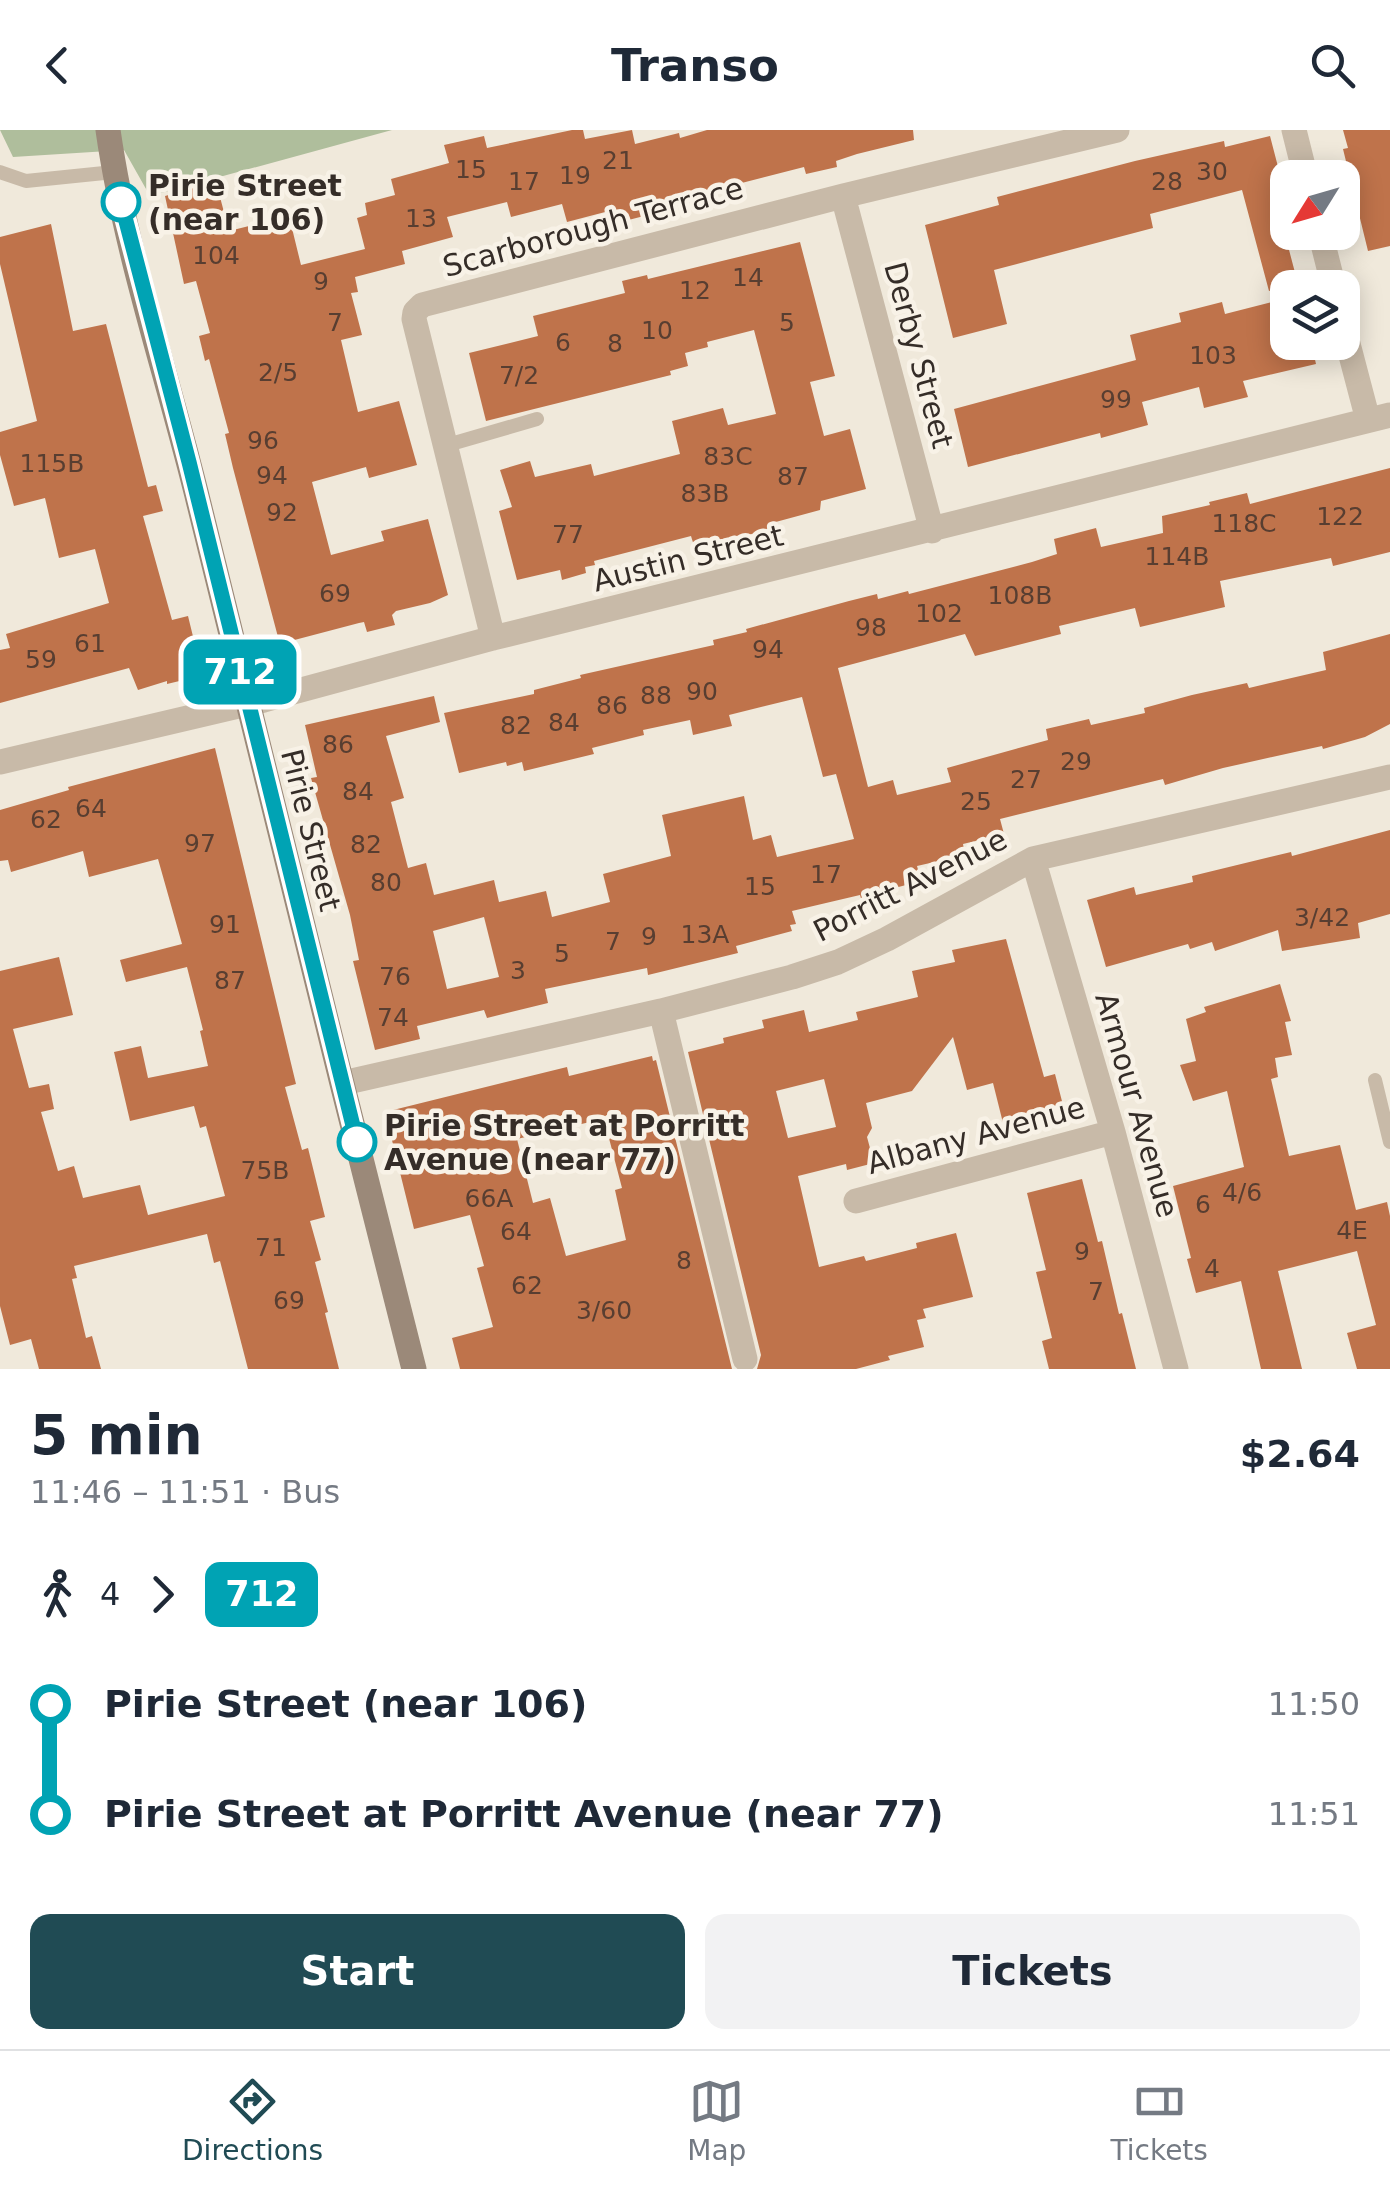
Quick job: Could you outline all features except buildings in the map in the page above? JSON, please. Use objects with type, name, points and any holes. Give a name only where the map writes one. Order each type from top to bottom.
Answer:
[{"type":"street","name":"Pirie Street","points":[[108,130],[114,172],[414,1369]]},
{"type":"street","name":"Scarborough Terrace","points":[[493,638],[414,319],[422,305],[1117,130]]},
{"type":"street","points":[[1294,130],[1302,160]]},
{"type":"street","name":"Derby Street","points":[[843,196],[932,531]]},
{"type":"street","points":[[1357,360],[1379,417]]},
{"type":"street","name":"Austin Street","points":[[0,762],[247,704],[493,638],[1379,417]]},
{"type":"street","name":"Porritt Avenue","points":[[342,1083],[661,1011],[838,962],[1033,859],[1390,777]]},
{"type":"street","name":"Armour Avenue","points":[[1033,859],[1113,1132],[1176,1369]]},
{"type":"street","points":[[661,1011],[745,1359]]},
{"type":"street","name":"Albany Avenue","points":[[856,1201],[1113,1132]]},
{"type":"lane","points":[[0,172],[26,181],[114,172]]},
{"type":"lane","points":[[444,446],[537,419]]},
{"type":"lane","points":[[1375,1080],[1390,1142]]},
{"type":"green space","points":[[0,130],[392,130],[150,196],[124,150],[13,157]]},
{"type":"bus line","name":"712","points":[[121,202],[357,1142]]},
{"type":"place","name":"Pirie Street (near 106)","points":[[121,202]]},
{"type":"place","name":"Pirie Street at Porritt Avenue (near 77)","points":[[357,1142]]}]
